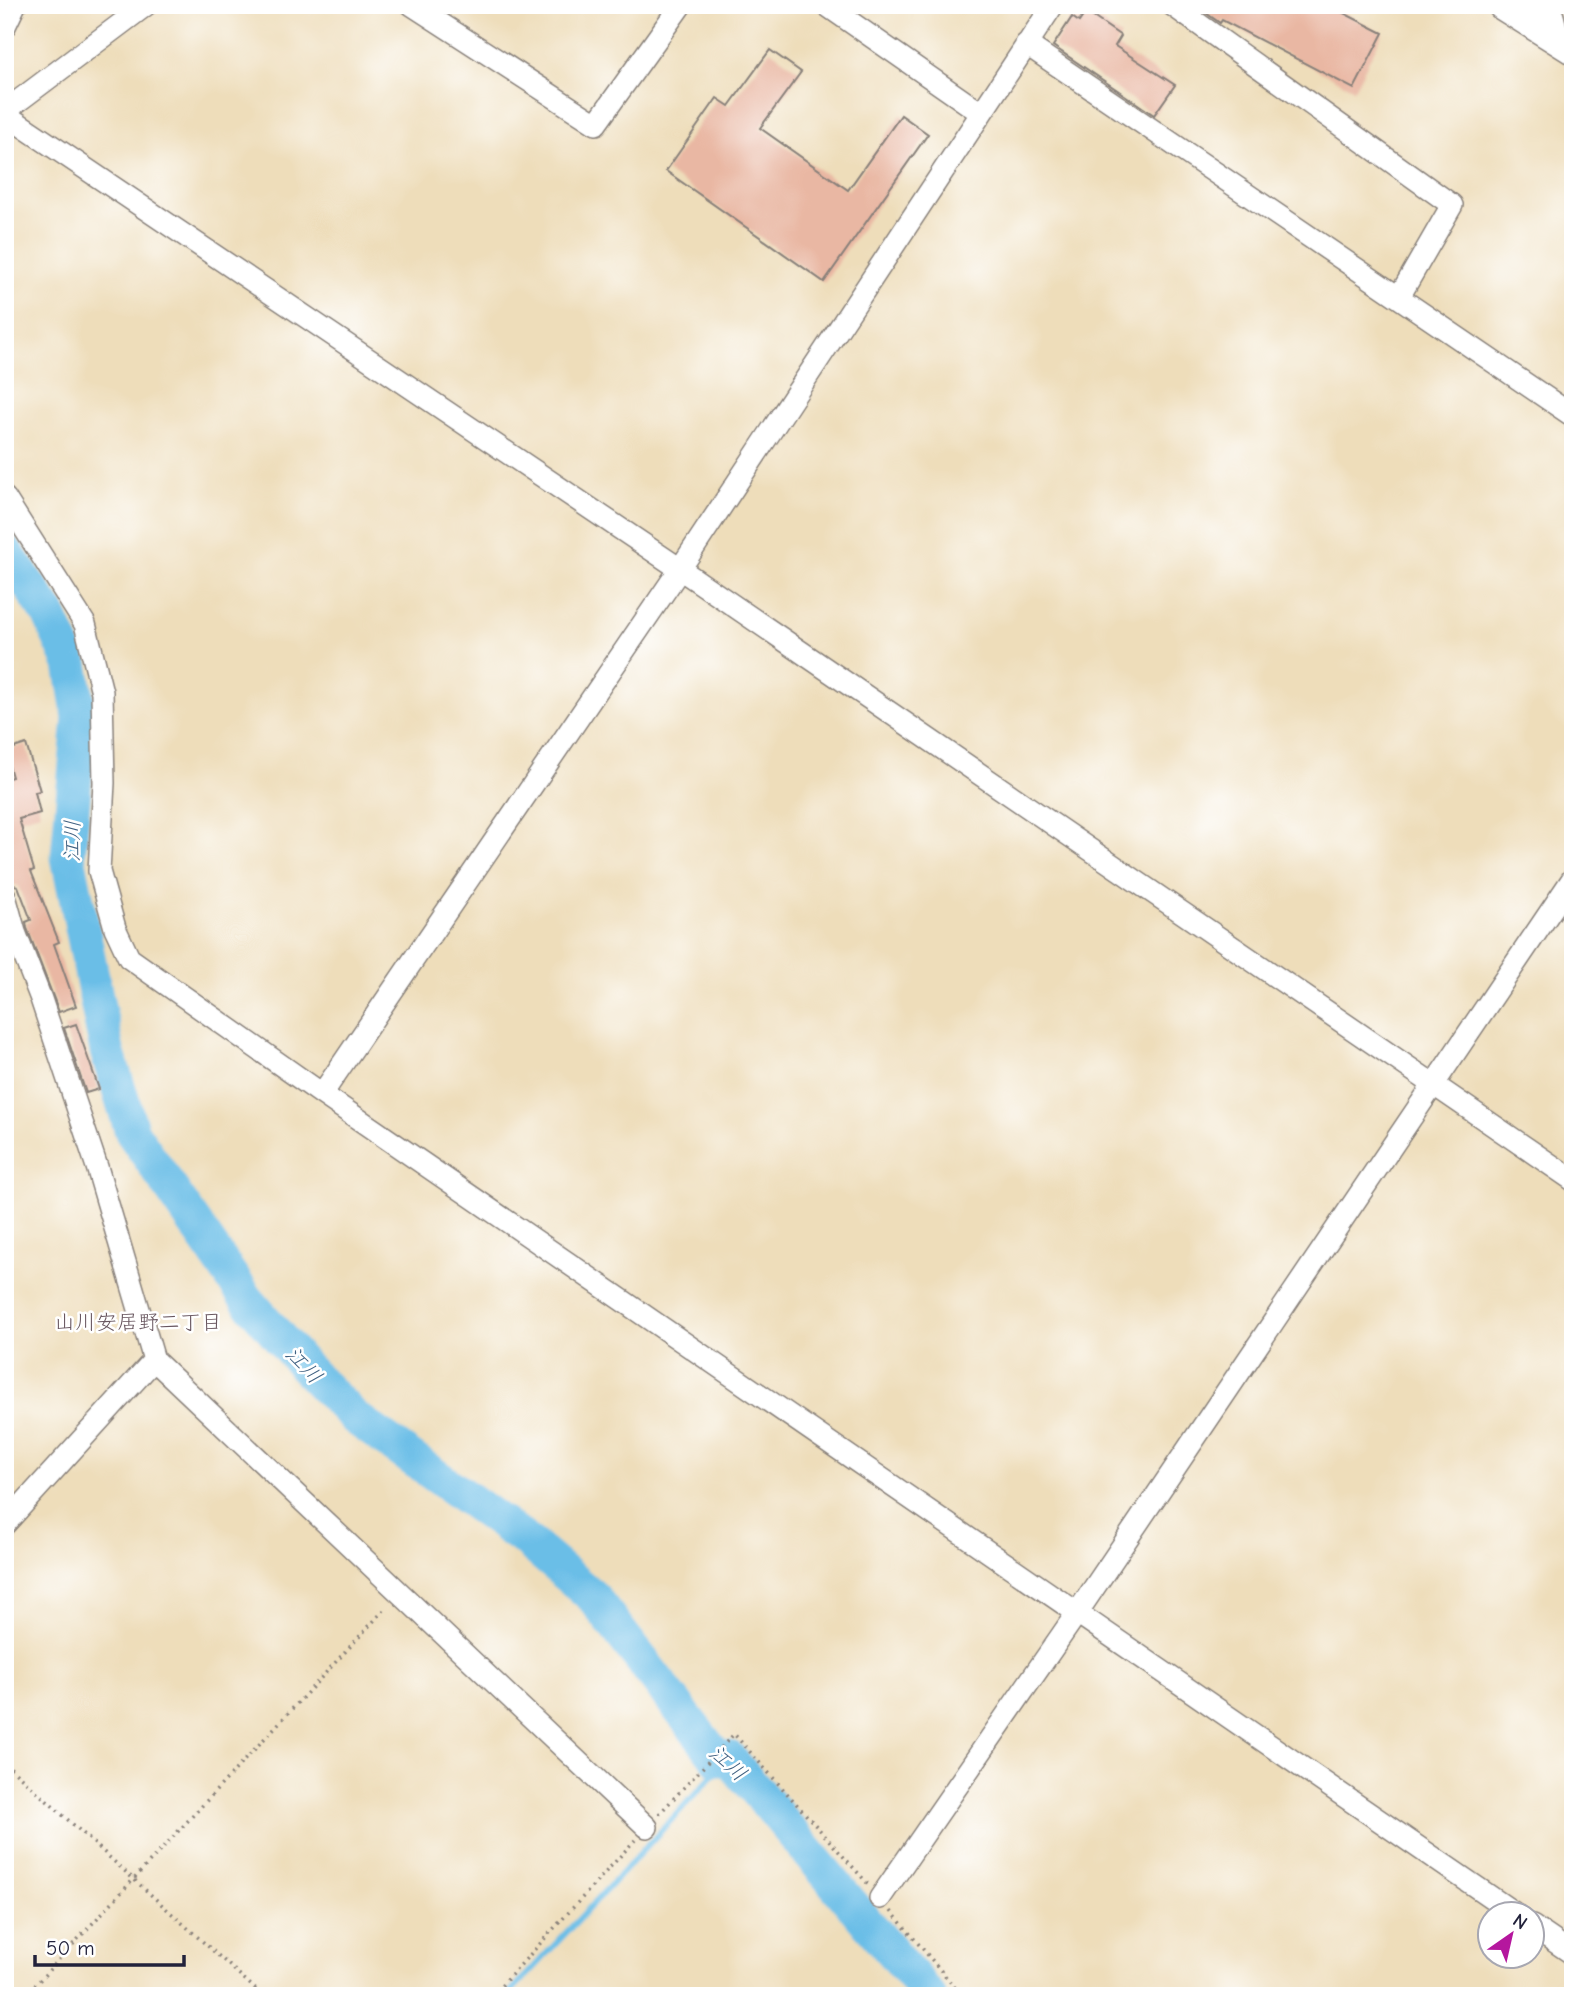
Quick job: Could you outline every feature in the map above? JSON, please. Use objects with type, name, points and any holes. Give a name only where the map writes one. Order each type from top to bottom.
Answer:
[{"type":"main road","points":[[1503,5],[1566,44]]},
{"type":"street","points":[[5,26],[15,5]]},
{"type":"street","points":[[5,111],[146,5]]},
{"type":"street","points":[[412,5],[596,124],[681,5]]},
{"type":"street","points":[[826,5],[981,113]]},
{"type":"street","points":[[322,1094],[680,569],[1053,5]]},
{"type":"street","points":[[1172,5],[1452,205],[1399,297]]},
{"type":"street","points":[[1544,5],[1553,16],[1566,44]]},
{"type":"street","points":[[1026,44],[1573,416]]},
{"type":"street","points":[[5,122],[12,119],[680,569],[1573,1180]]},
{"type":"street","points":[[5,498],[85,624],[102,692],[104,783],[99,872],[115,928],[129,958],[322,1094],[1494,1899]]},
{"type":"street","points":[[880,1898],[1077,1613],[1573,878]]},
{"type":"street","points":[[5,896],[15,932],[41,999],[97,1167],[154,1360],[647,1827]]},
{"type":"street","points":[[5,1524],[154,1360]]},
{"type":"street","points":[[1546,1936],[1573,1954]]},
{"type":"path","points":[[25,1996],[133,1877],[400,1594]]},
{"type":"path","points":[[492,1996],[734,1734],[880,1898],[962,1996]]},
{"type":"path","points":[[5,1763],[263,1996]]},
{"type":"building","points":[[1195,5],[1328,5],[1383,33],[1354,89],[1222,20],[1220,23]]},
{"type":"building","points":[[1086,12],[1121,36],[1115,46],[1175,85],[1154,115],[1053,46],[1072,17],[1079,22]]},
{"type":"building","points":[[770,50],[801,72],[760,128],[848,190],[901,115],[928,134],[824,282],[666,171],[717,98],[729,106]]},
{"type":"building","points":[[26,744],[40,791],[35,792],[40,813],[19,819],[34,870],[31,871],[59,942],[54,944],[76,1006],[59,1012],[27,928],[26,922],[31,920],[18,886],[7,883],[5,876],[5,779],[12,777],[5,751]]},
{"type":"building","points":[[76,1024],[99,1089],[86,1093],[64,1028]]},
{"type":"waterway","name":"江川","points":[[5,551],[49,614],[71,664],[80,718],[68,857],[107,1051],[132,1132],[246,1298],[303,1365],[354,1417],[532,1545],[593,1597],[718,1759],[729,1758],[929,1996]]},
{"type":"waterway","points":[[507,1996],[729,1758]]},
{"type":"district","name":"山川安居野二丁目","points":[[138,1322]]}]
